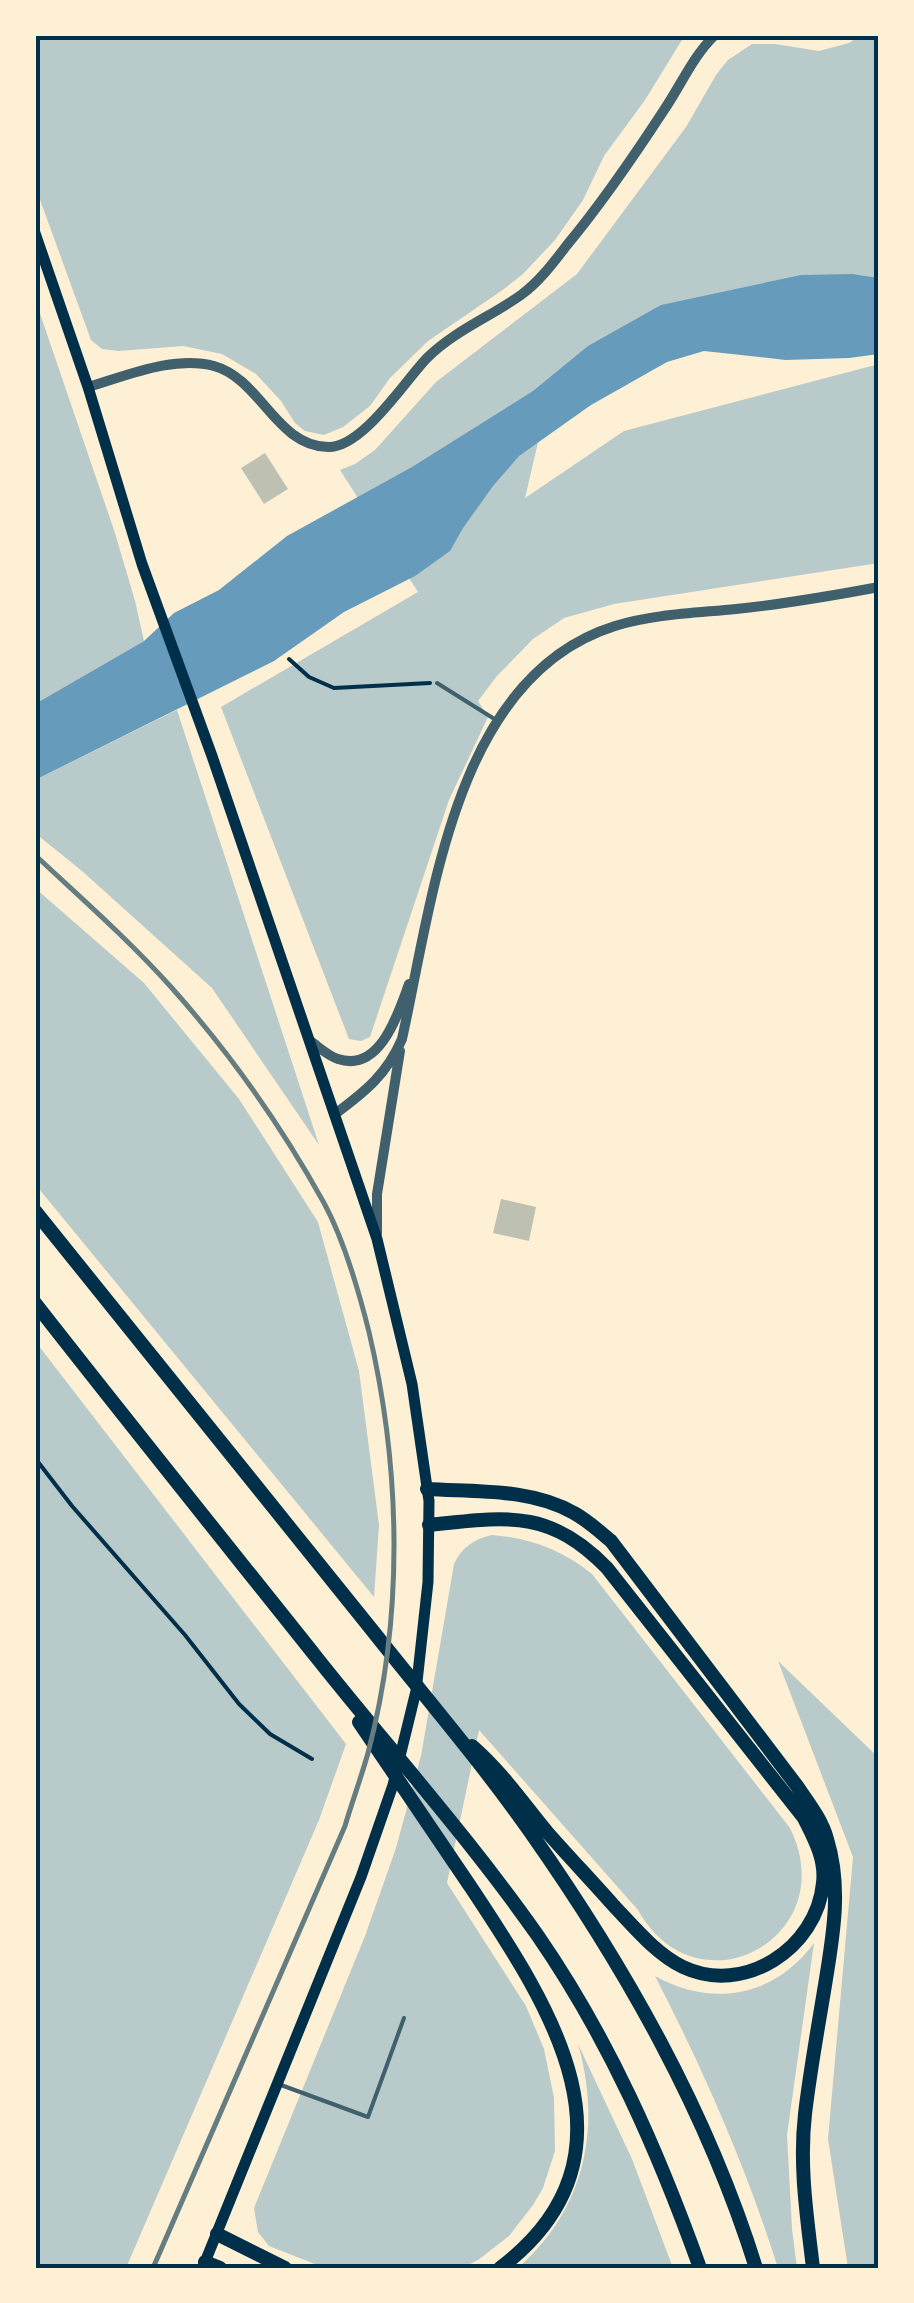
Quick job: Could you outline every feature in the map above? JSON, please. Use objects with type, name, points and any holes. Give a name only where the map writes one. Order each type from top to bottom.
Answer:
[{"type":"highway","points":[[35,1212],[303,1542],[529,1830],[578,1902],[660,2038],[717,2162],[756,2268]]},
{"type":"highway","points":[[35,1304],[457,1828],[539,1938],[637,2108],[700,2268]]},
{"type":"highway","points":[[428,1489],[534,1498],[570,1510],[590,1523],[611,1541],[797,1786],[821,1824],[834,1868],[836,1893],[833,1939],[803,2139],[813,2268]]},
{"type":"highway","points":[[429,1524],[496,1518],[539,1523],[565,1534],[608,1568],[804,1818],[817,1844],[824,1882],[818,1908],[808,1927],[777,1959],[743,1975],[727,1977],[680,1966],[642,1935],[487,1759],[447,1724]]},
{"type":"highway","points":[[318,1658],[531,1982],[564,2054],[576,2097],[578,2136],[564,2192],[538,2234],[500,2268]]},
{"type":"highway","points":[[217,2234],[286,2268]]},
{"type":"main road","points":[[35,233],[88,387],[142,564],[377,1238],[412,1384],[428,1489],[428,1582],[416,1691],[393,1785],[361,1877],[217,2234],[209,2266]]},
{"type":"street","points":[[88,387],[160,367],[211,365],[230,372],[272,416],[311,444],[340,446],[358,436],[428,357],[525,292],[544,273],[569,244],[715,35]]},
{"type":"street","points":[[377,1238],[377,1194],[402,1039],[451,827],[472,772],[497,721],[516,694],[566,649],[617,625],[792,603],[879,587]]},
{"type":"street","points":[[310,1041],[334,1058],[366,1058],[382,1044],[421,950]]},
{"type":"street","points":[[335,1114],[380,1077],[402,1039]]},
{"type":"lane","points":[[437,683],[497,721]]},
{"type":"lane","points":[[277,2083],[368,2117],[404,2018]]},
{"type":"path","points":[[288,660],[309,678],[334,688],[437,683]]},
{"type":"path","points":[[35,1458],[239,1704],[270,1734],[312,1759]]},
{"type":"shaded area","points":[[35,35],[685,35],[604,156],[583,200],[555,240],[523,274],[428,341],[390,378],[370,406],[343,427],[324,435],[305,431],[256,374],[222,354],[183,346],[119,351],[102,349],[91,340],[35,186]]},
{"type":"shaded area","points":[[861,35],[879,35],[879,278],[853,274],[554,374],[525,498],[624,431],[879,364],[879,563],[614,604],[564,618],[533,639],[478,701],[488,717],[449,800],[370,1037],[361,1041],[349,1039],[221,707],[418,592],[340,470],[375,450],[436,382],[577,274],[686,127],[728,60],[752,44],[819,51],[849,43]]},
{"type":"shaded area","points":[[35,299],[115,533],[144,641],[35,704]]},
{"type":"shaded area","points":[[177,710],[319,1145],[212,988],[35,833],[35,780]]},
{"type":"shaded area","points":[[35,888],[144,983],[239,1099],[318,1222],[359,1371],[379,1525],[374,1597],[35,1184]]},
{"type":"shaded area","points":[[35,1341],[346,1744],[319,1820],[126,2268],[35,2268]]},
{"type":"shaded area","points":[[492,1535],[545,1547],[592,1574],[790,1828],[801,1867],[797,1902],[781,1930],[756,1950],[726,1960],[694,1957],[664,1941],[479,1730],[447,1883],[526,2006],[544,2049],[554,2098],[555,2151],[533,2205],[509,2236],[478,2260],[462,2268],[325,2268],[269,2246],[258,2232],[254,2208],[365,1936],[396,1848],[421,1756],[454,1564],[469,1545]]},
{"type":"shaded area","points":[[778,1661],[879,1758],[879,2268],[848,2268],[828,2139],[853,1857]]},
{"type":"shaded area","points":[[814,1943],[787,2135],[797,2268],[778,2268],[723,2120],[655,1976],[699,1992],[741,1992],[780,1975]]},
{"type":"shaded area","points":[[578,2044],[632,2159],[673,2268],[518,2268],[559,2220],[582,2165],[588,2106]]},
{"type":"water","points":[[801,275],[879,278],[879,354],[786,360],[704,351],[667,362],[591,405],[519,456],[493,486],[450,551],[415,576],[344,612],[274,661],[35,780],[35,704],[144,641],[174,613],[219,590],[287,536],[412,467],[533,391],[588,346],[661,305]]},
{"type":"building","points":[[265,453],[288,489],[264,504],[241,468]]},
{"type":"building","points":[[501,1199],[536,1207],[529,1241],[493,1233]]},
{"type":"railway","points":[[35,855],[138,953],[193,1012],[291,1146],[324,1203],[356,1283],[369,1332],[380,1384],[392,1490],[393,1596],[388,1649],[365,1762],[345,1826],[153,2268]]}]
